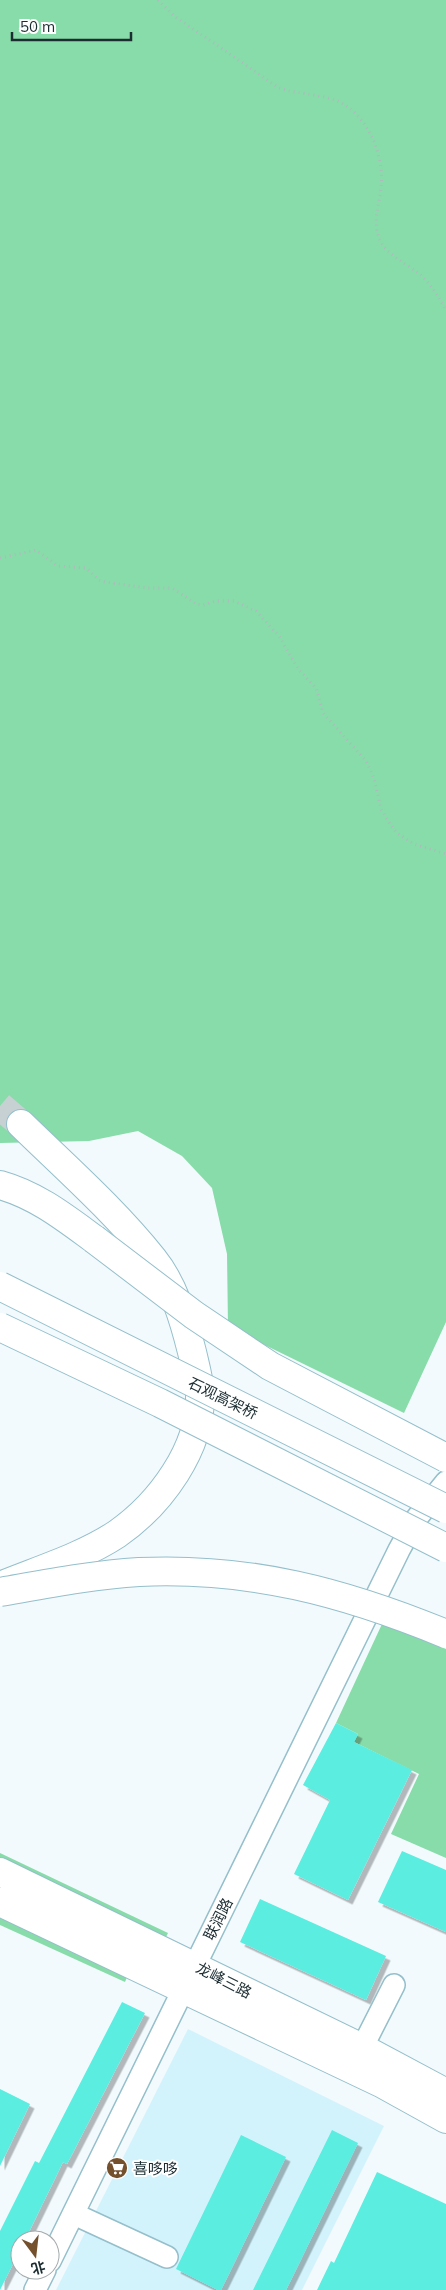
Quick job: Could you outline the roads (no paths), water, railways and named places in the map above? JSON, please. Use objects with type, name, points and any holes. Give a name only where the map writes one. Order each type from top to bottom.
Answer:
[{"type":"main road","points":[[0,1586],[88,1550],[117,1534],[145,1512],[170,1483],[185,1455],[196,1425],[200,1394],[196,1368],[178,1306],[172,1289],[154,1260],[92,1193],[21,1124]]},
{"type":"main road","points":[[0,1185],[22,1191],[56,1211],[194,1315],[270,1366],[446,1458]]},
{"type":"main road","name":"石观高架桥","points":[[0,1286],[446,1509]]},
{"type":"main road","points":[[0,1327],[160,1403],[446,1548]]},
{"type":"main road","points":[[0,1592],[74,1579],[138,1572],[224,1573],[283,1581],[319,1589],[394,1613],[446,1634]]},
{"type":"main road","name":"龙峰三路","points":[[0,1872],[195,1965],[362,2048],[446,2093]]},
{"type":"main road","name":"龙峰三路","points":[[0,1902],[381,2083],[446,2119]]},
{"type":"street","name":"联润路","points":[[60,2241],[195,1965],[286,1800],[360,1632],[408,1533],[423,1510],[446,1482]]},
{"type":"street","points":[[362,2048],[394,1985]]},
{"type":"street","points":[[74,2214],[167,2257]]},
{"type":"tunnel","points":[[0,1106],[21,1124]]},
{"type":"place","name":"喜哆哆","points":[[117,2168]]}]
